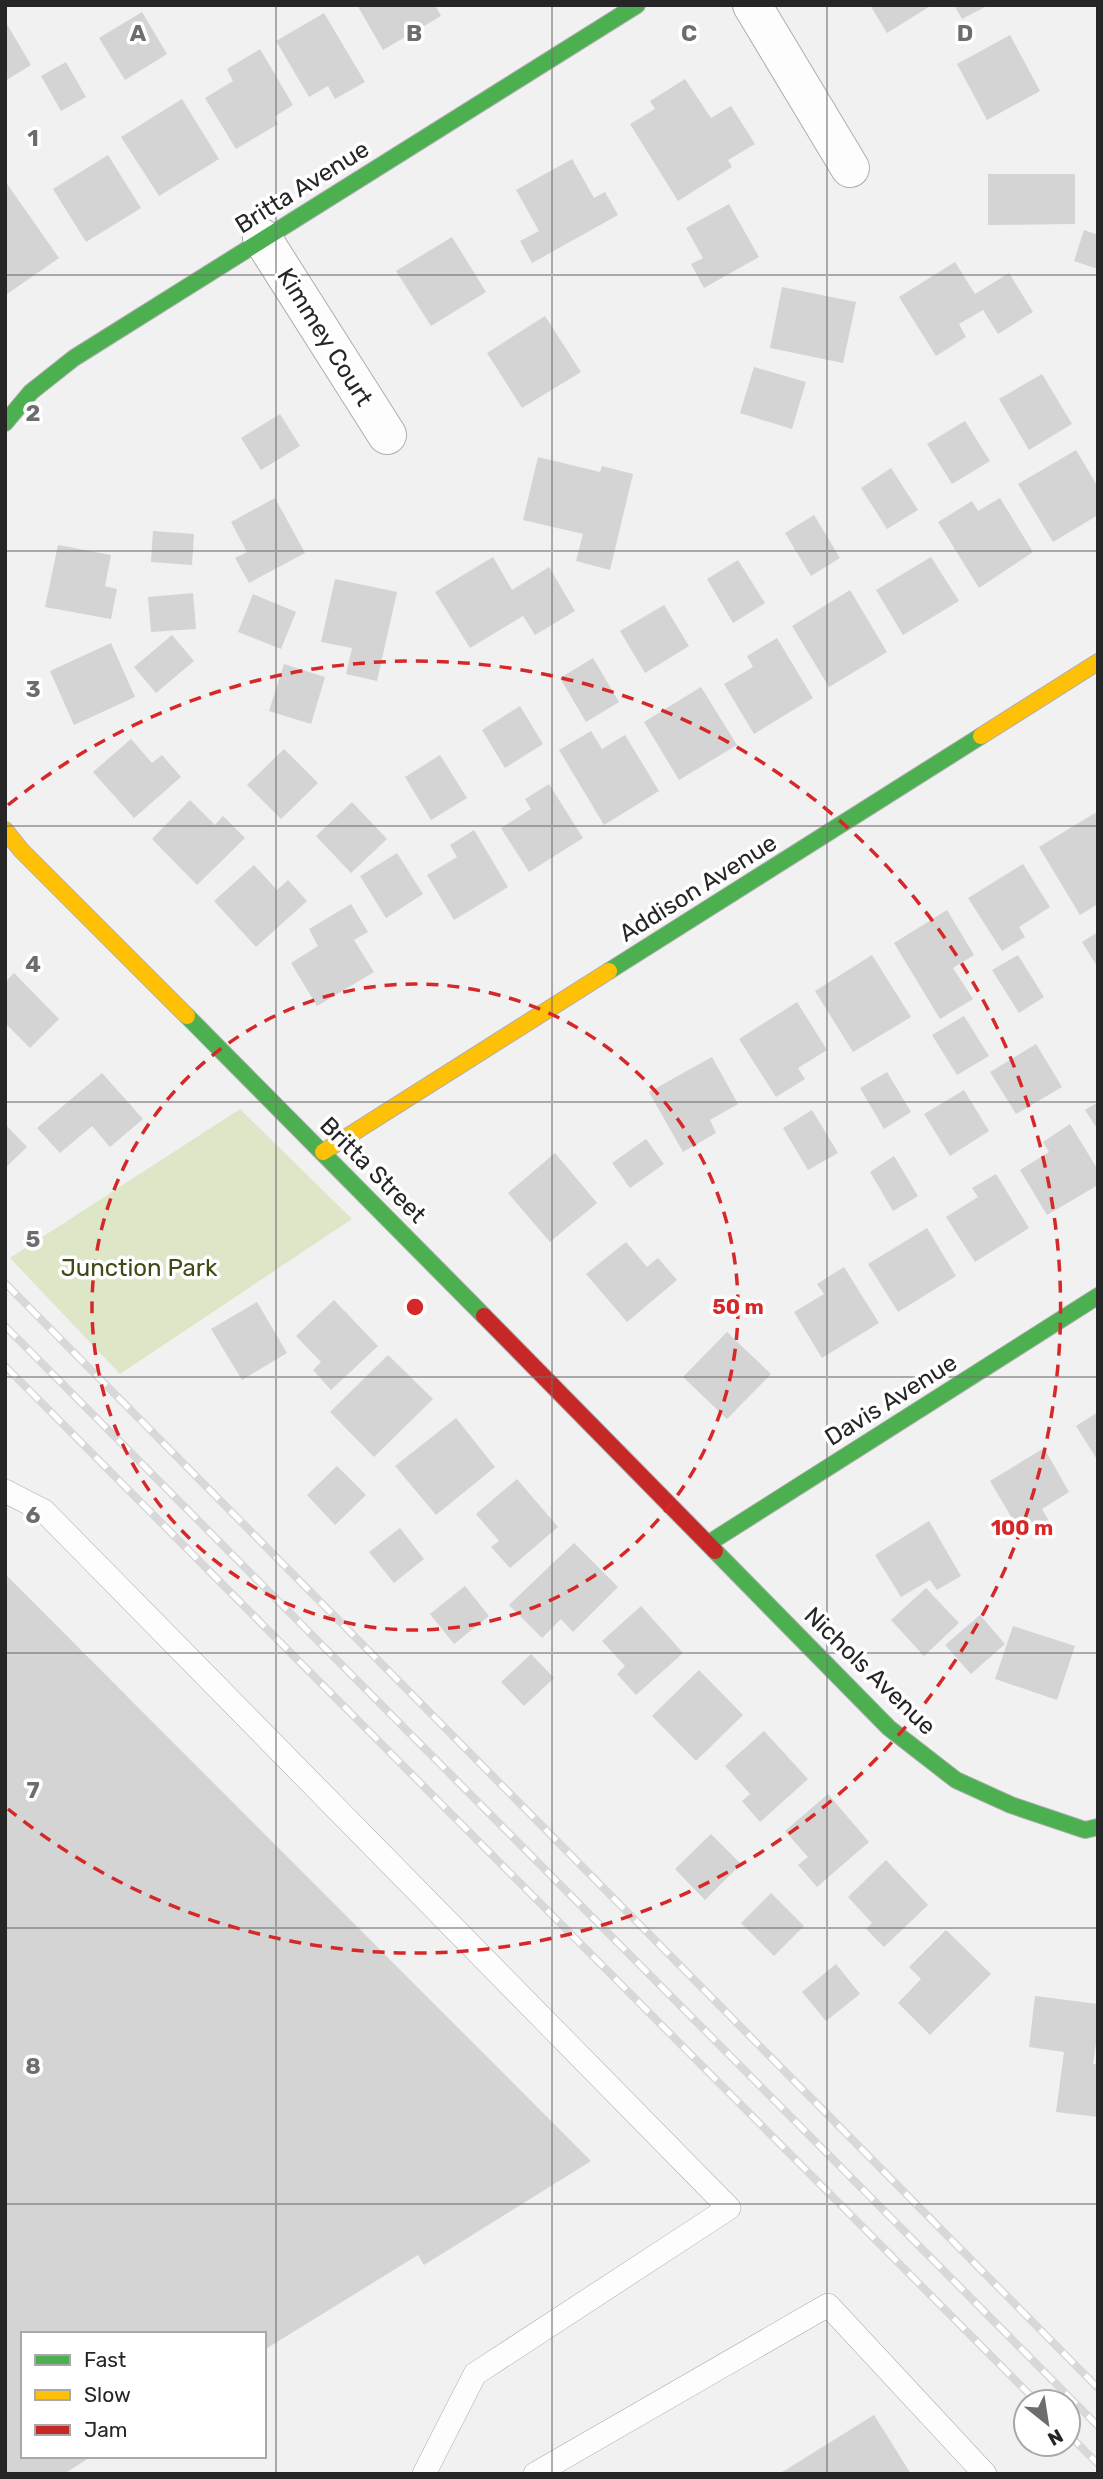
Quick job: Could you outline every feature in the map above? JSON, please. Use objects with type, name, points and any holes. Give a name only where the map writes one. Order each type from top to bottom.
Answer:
[{"type":"street","name":"Britta Avenue","points":[[5,423],[31,392],[74,358],[637,5]]},
{"type":"street","points":[[752,5],[850,167]]},
{"type":"street","name":"Kimmey Court","points":[[262,238],[387,435]]},
{"type":"street","name":"Addison Avenue","points":[[323,1152],[1098,662]]},
{"type":"street","name":"Britta Street","points":[[5,830],[21,850],[709,1543]]},
{"type":"street","name":"Davis Avenue","points":[[709,1543],[1098,1296]]},
{"type":"street","name":"Nichols Avenue","points":[[709,1543],[888,1728],[956,1780],[1011,1805],[1085,1830],[1098,1827]]},
{"type":"lane","points":[[5,1490],[44,1511],[729,2208],[475,2374],[424,2474]]},
{"type":"lane","points":[[535,2474],[828,2305],[985,2474]]},
{"type":"green space","name":"Junction Park","points":[[240,1109],[352,1219],[120,1374],[10,1258]]},
{"type":"building","points":[[357,5],[435,5],[441,16],[383,50]]},
{"type":"building","points":[[870,5],[932,5],[887,33]]},
{"type":"building","points":[[954,5],[989,5],[962,19]]},
{"type":"building","points":[[142,12],[167,54],[125,80],[99,38]]},
{"type":"building","points":[[324,13],[365,82],[335,99],[328,86],[309,97],[276,41]]},
{"type":"building","points":[[5,21],[31,65],[5,81]]},
{"type":"building","points":[[1010,35],[1040,91],[987,120],[957,64]]},
{"type":"building","points":[[260,49],[293,105],[274,117],[278,124],[236,149],[205,98],[233,81],[227,69]]},
{"type":"building","points":[[66,62],[86,97],[61,111],[41,76]]},
{"type":"building","points":[[685,79],[711,118],[731,106],[755,144],[728,160],[732,167],[678,201],[630,124],[655,109],[650,101]]},
{"type":"building","points":[[182,99],[219,159],[159,196],[121,137]]},
{"type":"building","points":[[108,155],[141,208],[86,242],[53,189]]},
{"type":"building","points":[[572,159],[594,198],[605,192],[618,215],[532,263],[520,241],[539,231],[516,190]]},
{"type":"building","points":[[988,174],[1075,174],[1075,224],[988,225]]},
{"type":"building","points":[[5,181],[59,258],[7,294],[5,292]]},
{"type":"building","points":[[729,204],[759,257],[704,288],[691,264],[703,258],[686,228]]},
{"type":"building","points":[[1084,230],[1098,235],[1098,269],[1074,261]]},
{"type":"building","points":[[452,237],[486,292],[431,326],[396,271]]},
{"type":"building","points":[[955,262],[975,294],[1009,273],[1033,312],[998,334],[983,310],[959,324],[966,337],[936,356],[899,297]]},
{"type":"building","points":[[782,287],[856,302],[843,363],[770,348]]},
{"type":"building","points":[[545,316],[581,372],[522,408],[487,353]]},
{"type":"building","points":[[754,367],[806,382],[792,429],[740,413]]},
{"type":"building","points":[[1042,374],[1072,424],[1029,450],[999,399]]},
{"type":"building","points":[[280,414],[300,446],[261,470],[241,438]]},
{"type":"building","points":[[965,421],[990,461],[952,484],[927,444]]},
{"type":"building","points":[[1076,450],[1098,487],[1098,515],[1053,542],[1018,484]]},
{"type":"building","points":[[538,457],[600,472],[602,466],[633,474],[610,570],[576,561],[583,534],[523,520]]},
{"type":"building","points":[[891,468],[918,510],[887,529],[861,488]]},
{"type":"building","points":[[275,498],[305,553],[249,583],[235,558],[247,552],[231,522]]},
{"type":"building","points":[[1000,498],[1033,552],[979,588],[938,522],[972,501],[978,511]]},
{"type":"building","points":[[814,515],[840,558],[811,576],[785,533]]},
{"type":"building","points":[[153,531],[194,534],[192,565],[151,562]]},
{"type":"building","points":[[58,545],[111,555],[105,586],[117,589],[111,619],[45,607]]},
{"type":"building","points":[[493,557],[512,590],[549,567],[575,611],[535,635],[523,616],[470,648],[435,592]]},
{"type":"building","points":[[931,557],[959,601],[903,635],[876,590]]},
{"type":"building","points":[[738,560],[765,603],[733,623],[707,579]]},
{"type":"building","points":[[335,579],[397,592],[377,681],[346,674],[352,648],[321,642]]},
{"type":"building","points":[[850,590],[887,652],[829,687],[792,626]]},
{"type":"building","points":[[193,593],[196,629],[151,632],[148,597]]},
{"type":"building","points":[[253,594],[296,612],[281,649],[238,632]]},
{"type":"building","points":[[664,605],[689,646],[645,673],[620,631]]},
{"type":"building","points":[[172,635],[194,661],[156,693],[134,667]]},
{"type":"building","points":[[777,638],[813,698],[754,734],[724,684],[753,667],[747,656]]},
{"type":"building","points":[[111,643],[135,697],[74,725],[50,671]]},
{"type":"building","points":[[593,658],[619,702],[586,722],[560,678]]},
{"type":"building","points":[[284,664],[325,677],[311,724],[269,711]]},
{"type":"building","points":[[701,687],[737,745],[679,780],[644,722]]},
{"type":"building","points":[[520,706],[543,744],[505,768],[482,730]]},
{"type":"building","points":[[591,731],[602,749],[625,735],[659,791],[604,825],[559,750]]},
{"type":"building","points":[[131,739],[152,763],[162,755],[181,777],[134,818],[93,772]]},
{"type":"building","points":[[284,749],[318,783],[281,819],[247,785]]},
{"type":"building","points":[[440,755],[467,798],[431,820],[405,777]]},
{"type":"building","points":[[549,784],[583,838],[529,872],[501,828],[531,809],[525,799]]},
{"type":"building","points":[[190,800],[215,825],[223,816],[245,838],[197,885],[152,839]]},
{"type":"building","points":[[352,802],[387,839],[351,873],[316,836]]},
{"type":"building","points":[[1095,813],[1098,817],[1098,904],[1080,915],[1039,847]]},
{"type":"building","points":[[474,830],[508,887],[454,920],[427,875],[457,857],[450,845]]},
{"type":"building","points":[[397,853],[423,894],[386,918],[360,876]]},
{"type":"building","points":[[1023,864],[1050,907],[1019,927],[1025,937],[1002,951],[968,898]]},
{"type":"building","points":[[254,865],[277,890],[288,880],[307,901],[256,947],[214,901]]},
{"type":"building","points":[[351,904],[368,932],[354,940],[374,972],[317,1006],[291,963],[318,946],[309,929]]},
{"type":"building","points":[[947,910],[974,955],[953,968],[973,999],[940,1019],[894,943]]},
{"type":"building","points":[[1098,932],[1098,968],[1082,942]]},
{"type":"building","points":[[872,955],[911,1017],[853,1052],[815,991]]},
{"type":"building","points":[[1018,955],[1044,997],[1019,1013],[992,970]]},
{"type":"building","points":[[14,973],[59,1019],[30,1048],[5,1023],[5,982]]},
{"type":"building","points":[[797,1002],[827,1050],[798,1068],[805,1079],[776,1097],[739,1039]]},
{"type":"building","points":[[964,1016],[989,1056],[957,1075],[932,1035]]},
{"type":"building","points":[[1036,1044],[1062,1087],[1016,1114],[990,1072]]},
{"type":"building","points":[[712,1057],[738,1104],[710,1120],[716,1133],[683,1152],[649,1092]]},
{"type":"building","points":[[887,1072],[911,1112],[884,1129],[860,1088]]},
{"type":"building","points":[[102,1073],[143,1119],[110,1147],[92,1126],[60,1153],[37,1128]]},
{"type":"building","points":[[964,1090],[989,1131],[950,1156],[924,1114]]},
{"type":"building","points":[[1098,1102],[1098,1130],[1085,1110]]},
{"type":"building","points":[[812,1110],[838,1153],[808,1170],[783,1128]]},
{"type":"building","points":[[5,1124],[27,1147],[5,1168]]},
{"type":"building","points":[[1070,1124],[1098,1170],[1098,1185],[1047,1215],[1020,1170],[1049,1152],[1043,1142]]},
{"type":"building","points":[[646,1139],[664,1164],[630,1188],[612,1163]]},
{"type":"building","points":[[555,1153],[597,1203],[550,1242],[508,1193]]},
{"type":"building","points":[[894,1156],[918,1196],[893,1211],[870,1172]]},
{"type":"building","points":[[996,1174],[1029,1228],[975,1262],[946,1217],[978,1197],[972,1188]]},
{"type":"building","points":[[927,1228],[956,1276],[898,1312],[868,1264]]},
{"type":"building","points":[[626,1242],[647,1267],[658,1258],[677,1280],[627,1322],[586,1274]]},
{"type":"building","points":[[844,1267],[879,1323],[822,1358],[794,1312],[824,1294],[817,1284]]},
{"type":"building","points":[[334,1300],[378,1346],[331,1390],[313,1370],[321,1362],[296,1336]]},
{"type":"building","points":[[257,1302],[287,1353],[242,1380],[211,1329]]},
{"type":"building","points":[[727,1332],[771,1374],[727,1419],[683,1377]]},
{"type":"building","points":[[388,1355],[433,1399],[374,1457],[330,1412]]},
{"type":"building","points":[[1098,1412],[1098,1461],[1076,1426]]},
{"type":"building","points":[[456,1418],[495,1467],[436,1515],[395,1466]]},
{"type":"building","points":[[1044,1448],[1069,1492],[1042,1509],[1049,1521],[1023,1537],[990,1481]]},
{"type":"building","points":[[337,1466],[366,1495],[335,1525],[307,1495]]},
{"type":"building","points":[[517,1479],[558,1527],[510,1568],[491,1547],[499,1541],[476,1514]]},
{"type":"building","points":[[929,1521],[961,1576],[937,1590],[930,1580],[901,1597],[875,1555]]},
{"type":"building","points":[[400,1528],[424,1559],[394,1583],[369,1552]]},
{"type":"building","points":[[574,1543],[618,1587],[573,1632],[561,1619],[542,1638],[509,1605]]},
{"type":"building","points":[[5,1574],[591,2161],[424,2265],[418,2255],[266,2349],[266,2332],[21,2332],[21,2458],[89,2458],[64,2474],[5,2474]]},
{"type":"building","points":[[465,1586],[489,1616],[454,1644],[430,1614]]},
{"type":"building","points":[[926,1588],[959,1623],[924,1656],[891,1620]]},
{"type":"building","points":[[641,1606],[683,1653],[636,1695],[617,1674],[625,1666],[602,1641]]},
{"type":"building","points":[[980,1615],[1005,1644],[971,1674],[945,1645]]},
{"type":"building","points":[[1013,1626],[1075,1646],[1057,1700],[995,1679]]},
{"type":"building","points":[[531,1654],[554,1678],[524,1706],[501,1682]]},
{"type":"building","points":[[699,1670],[743,1715],[696,1761],[652,1716]]},
{"type":"building","points":[[764,1731],[808,1779],[760,1822],[742,1801],[750,1794],[725,1766]]},
{"type":"building","points":[[828,1794],[869,1842],[817,1887],[798,1865],[808,1857],[785,1831]]},
{"type":"building","points":[[711,1834],[741,1864],[705,1900],[675,1869]]},
{"type":"building","points":[[886,1860],[928,1905],[884,1947],[866,1929],[872,1923],[848,1897]]},
{"type":"building","points":[[771,1893],[804,1926],[774,1956],[741,1923]]},
{"type":"building","points":[[946,1930],[991,1974],[930,2035],[898,2003],[921,1979],[909,1967]]},
{"type":"building","points":[[836,1964],[860,1994],[826,2021],[802,1992]]},
{"type":"building","points":[[1035,1996],[1098,2004],[1098,2030],[1093,2064],[1098,2064],[1098,2117],[1056,2112],[1064,2052],[1029,2047]]},
{"type":"building","points":[[874,2415],[911,2474],[779,2474]]},
{"type":"railway","points":[[5,1283],[1098,2388]]},
{"type":"railway","points":[[5,1326],[1098,2426]]},
{"type":"railway","points":[[5,1366],[1023,2388]]},
{"type":"railway","points":[[1082,2448],[1098,2464]]},
{"type":"traffic: fast","points":[[5,423],[31,392],[74,358],[637,5]]},
{"type":"traffic: fast","points":[[609,971],[981,736]]},
{"type":"traffic: fast","points":[[187,1016],[484,1316]]},
{"type":"traffic: fast","points":[[709,1543],[1098,1296]]},
{"type":"traffic: fast","points":[[715,1551],[889,1728],[956,1780],[1011,1805],[1085,1830],[1098,1827]]},
{"type":"traffic: slow","points":[[981,736],[1098,662]]},
{"type":"traffic: slow","points":[[5,830],[21,850],[187,1016]]},
{"type":"traffic: slow","points":[[323,1152],[609,971]]},
{"type":"traffic: jam","points":[[484,1316],[715,1551]]}]
